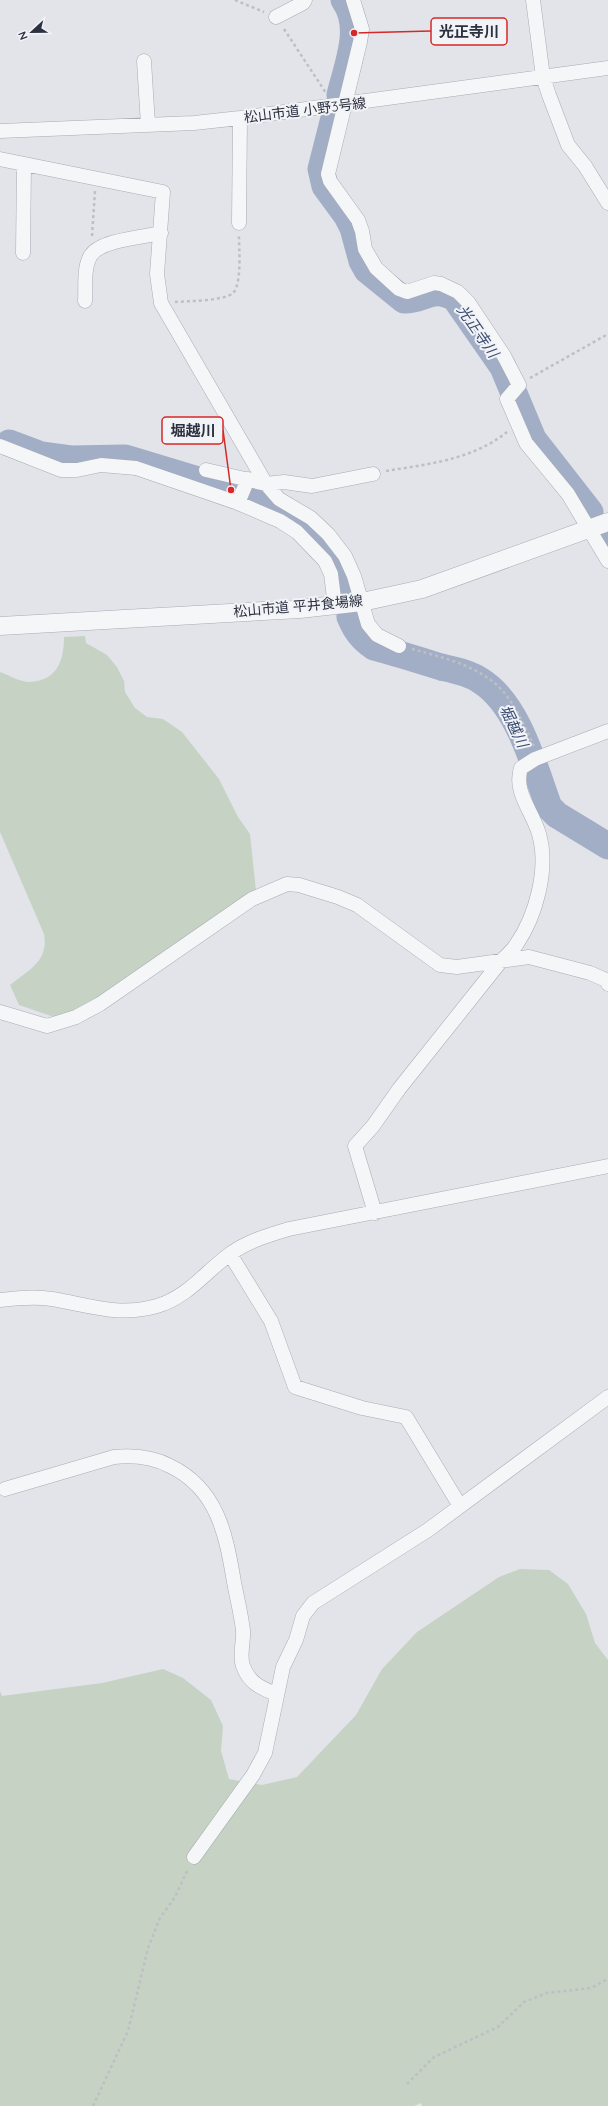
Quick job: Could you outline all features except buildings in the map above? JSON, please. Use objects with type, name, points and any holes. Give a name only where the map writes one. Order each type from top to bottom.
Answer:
[{"type":"street","points":[[276,17],[306,0]]},
{"type":"street","points":[[353,0],[362,29],[340,105],[328,174],[335,190],[358,220],[369,260],[399,290],[406,292],[434,283],[441,284],[458,292],[468,302],[504,356],[514,390],[507,399],[526,443],[568,494],[608,561]]},
{"type":"street","points":[[533,0],[543,77],[568,145],[585,166],[608,203]]},
{"type":"street","points":[[144,61],[148,125]]},
{"type":"street","name":"松山市道 小野3号線","points":[[0,131],[194,123],[340,105],[608,68]]},
{"type":"street","points":[[239,223],[240,118]]},
{"type":"street","points":[[0,159],[163,192],[157,274],[161,303],[266,484],[279,498],[311,518],[345,556],[354,576],[368,624],[377,635],[399,646]]},
{"type":"street","points":[[23,253],[24,164]]},
{"type":"street","points":[[85,301],[88,264],[95,252],[110,243],[161,233]]},
{"type":"street","points":[[0,446],[61,470],[77,470],[101,465],[136,468],[238,502],[280,521],[297,532],[325,561],[331,574],[335,606]]},
{"type":"street","points":[[206,470],[246,483],[266,484],[284,482],[312,486],[373,474]]},
{"type":"street","points":[[238,502],[246,483]]},
{"type":"street","name":"松山市道 平井食場線","points":[[0,626],[300,609],[362,602],[422,589],[608,522]]},
{"type":"street","points":[[375,1213],[355,1146],[373,1126],[399,1089],[501,961],[515,946],[535,907],[543,865],[539,833],[519,784],[521,768],[534,760],[608,731]]},
{"type":"street","points":[[0,1012],[47,1026],[76,1017],[100,1004],[252,899],[287,884],[299,885],[338,897],[357,905],[440,966],[457,967],[529,957],[539,958],[590,973],[606,980],[608,984]]},
{"type":"street","points":[[0,1300],[31,1298],[51,1299],[105,1310],[142,1310],[158,1306],[187,1292],[230,1254],[246,1244],[289,1229],[608,1166]]},
{"type":"street","points":[[230,1254],[271,1321],[295,1387],[362,1408],[406,1416],[460,1506]]},
{"type":"street","points":[[194,1857],[253,1775],[265,1753],[276,1694],[283,1667],[296,1640],[302,1616],[313,1603],[428,1530],[608,1397]]},
{"type":"street","points":[[5,1489],[97,1461],[125,1456],[141,1457],[163,1462],[181,1471],[200,1486],[211,1502],[228,1544],[243,1629],[242,1665],[256,1686],[276,1694]]},
{"type":"path","points":[[235,0],[276,17],[340,105]]},
{"type":"path","points":[[95,252],[92,246],[96,178]]},
{"type":"path","points":[[161,303],[222,298],[232,294],[237,286],[238,276],[239,223]]},
{"type":"path","points":[[514,390],[608,334]]},
{"type":"path","points":[[373,474],[455,459],[475,452],[497,440],[517,422]]},
{"type":"path","points":[[399,646],[478,671],[491,679],[511,701],[534,760]]},
{"type":"path","points":[[93,2106],[128,2031],[148,1948],[160,1918],[175,1897],[194,1857]]},
{"type":"path","points":[[407,2084],[434,2057],[498,2027],[524,2002],[547,1993],[591,1988],[608,1979]]},
{"type":"green space","points":[[85,636],[86,643],[107,655],[117,667],[124,681],[125,692],[135,708],[147,717],[163,719],[182,732],[219,779],[238,817],[250,834],[256,891],[100,998],[57,1018],[19,1005],[10,985],[36,964],[43,951],[45,943],[44,934],[0,832],[0,672],[26,682],[39,681],[52,674],[57,668],[64,646],[64,637]]},
{"type":"green space","points":[[520,1569],[549,1570],[568,1584],[586,1614],[595,1643],[608,1660],[608,2106],[422,2106],[421,2103],[414,2106],[0,2106],[0,1691],[2,1696],[102,1683],[163,1669],[183,1678],[211,1700],[223,1726],[221,1751],[229,1779],[262,1785],[297,1777],[356,1715],[382,1669],[417,1632],[499,1577]]},
{"type":"waterway","name":"光正寺川","points":[[340,95],[350,59],[353,34],[353,22],[350,11],[344,0]]},
{"type":"waterway","name":"光正寺川","points":[[335,114],[321,169],[325,186],[347,216],[353,228],[362,261],[367,270],[404,300],[418,298],[434,293],[447,294],[455,298],[503,367],[533,439],[590,512]]},
{"type":"waterway","name":"堀越川","points":[[9,443],[41,455],[71,459],[125,458],[231,490],[299,523],[315,536],[337,565],[344,591]]},
{"type":"waterway","name":"光正寺川","points":[[604,538],[608,545]]},
{"type":"waterway","name":"堀越川","points":[[350,617],[360,634],[374,647],[467,674],[477,678],[494,692],[506,705],[524,738],[549,807],[557,815],[608,846]]},
{"type":"place","name":"光正寺川","points":[[354,33]]},
{"type":"place","name":"堀越川","points":[[231,490]]}]
